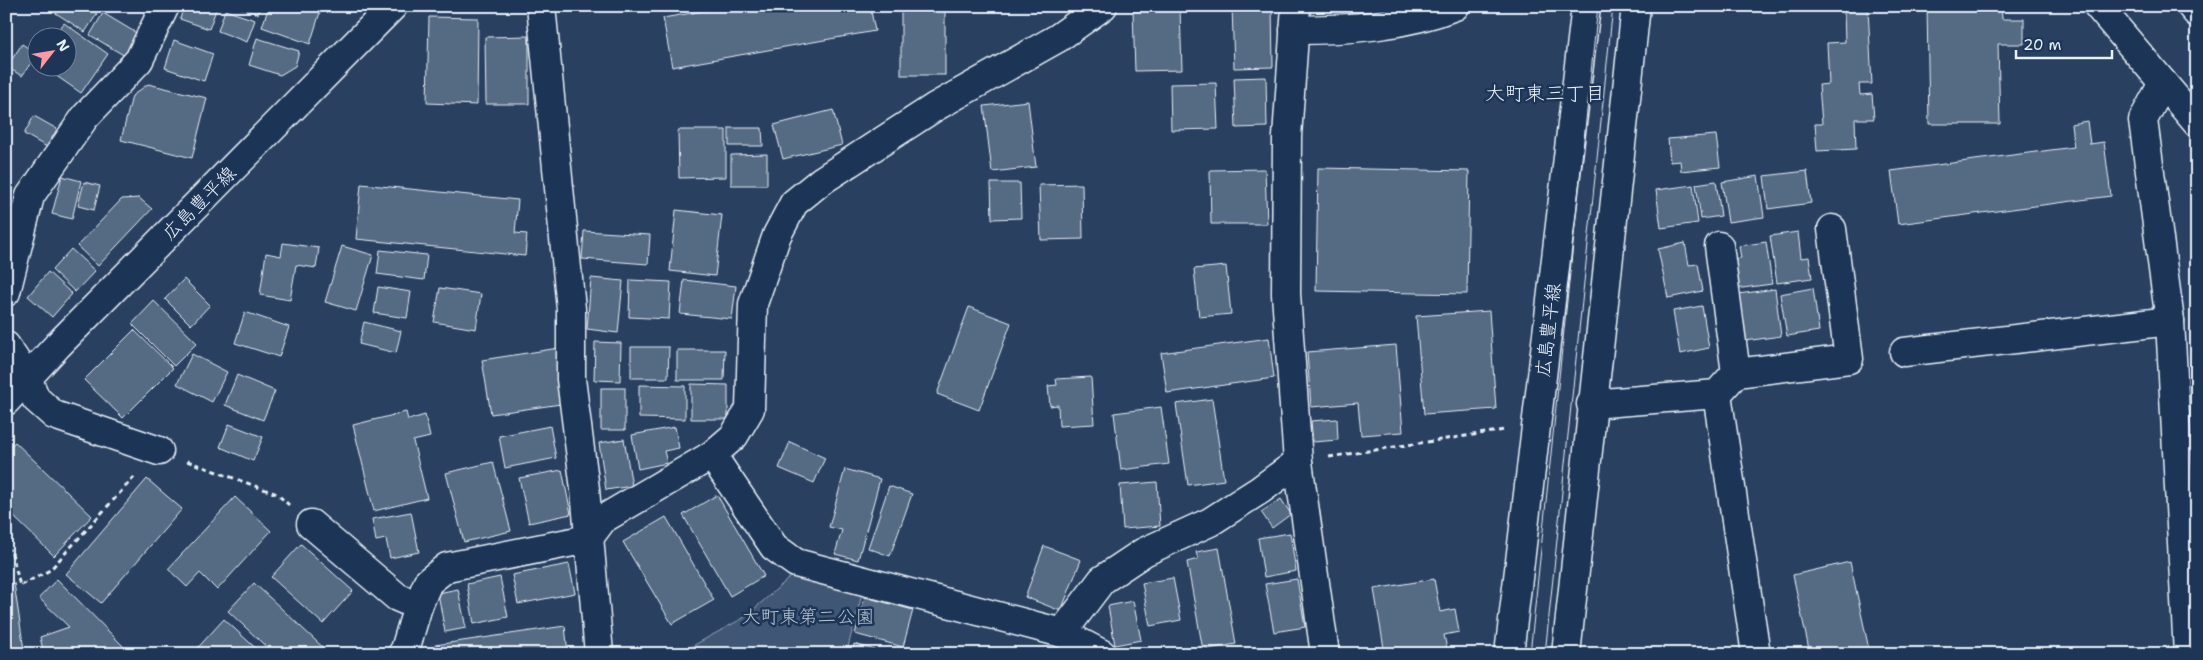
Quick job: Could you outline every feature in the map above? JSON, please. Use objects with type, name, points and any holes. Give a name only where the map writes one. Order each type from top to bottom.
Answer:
[{"type":"main road","points":[[6,292],[30,196],[85,117],[139,60],[165,6]]},
{"type":"main road","name":"広島豊平線","points":[[6,401],[72,331],[393,6]]},
{"type":"main road","points":[[540,6],[571,309],[570,379],[585,489],[599,654]]},
{"type":"main road","points":[[402,654],[428,582],[447,567],[588,539],[603,519],[712,455],[734,436],[750,409],[753,304],[777,235],[794,203],[820,181],[935,107],[1058,38],[1103,6]]},
{"type":"main road","points":[[1325,654],[1298,462],[1286,294],[1287,137],[1295,18],[1349,30],[1434,14],[1455,6]]},
{"type":"main road","name":"広島豊平線","points":[[1509,654],[1586,6]]},
{"type":"main road","points":[[1566,654],[1591,404],[1636,6]]},
{"type":"main road","points":[[2098,6],[2197,123]]},
{"type":"main road","points":[[2191,6],[2197,13]]},
{"type":"main road","points":[[2163,83],[2143,120],[2170,321],[2188,654]]},
{"type":"main road","points":[[1591,404],[1717,394],[1736,373],[1849,359],[1832,229]]},
{"type":"main road","points":[[1718,246],[1736,373]]},
{"type":"main road","points":[[1904,352],[2170,321]]},
{"type":"main road","points":[[6,346],[27,378],[36,399],[54,414],[158,451]]},
{"type":"main road","points":[[1717,394],[1756,654]]},
{"type":"main road","points":[[712,455],[774,547],[796,562],[1062,633],[1102,654]]},
{"type":"main road","points":[[1062,633],[1102,580],[1144,552],[1210,522],[1260,490],[1298,462]]},
{"type":"main road","points":[[311,524],[397,597],[418,606]]},
{"type":"path","points":[[1298,462],[1513,429]]},
{"type":"path","points":[[6,551],[11,549],[20,586],[50,570],[158,451],[276,494],[311,524]]},
{"type":"green space","name":"大町東第二公園","points":[[796,572],[862,594],[846,654],[678,654],[745,617]]},
{"type":"building","points":[[45,6],[86,6],[97,14],[85,32]]},
{"type":"building","points":[[184,6],[217,7],[209,29],[180,19]]},
{"type":"building","points":[[236,6],[260,6],[258,14]]},
{"type":"building","points":[[269,6],[322,6],[310,44],[262,27]]},
{"type":"building","points":[[732,6],[870,6],[875,31],[672,67],[663,18]]},
{"type":"building","points":[[901,6],[945,6],[945,75],[901,75]]},
{"type":"building","points":[[1232,6],[1272,6],[1273,67],[1234,68]]},
{"type":"building","points":[[1927,6],[2001,6],[2002,19],[2024,19],[2024,44],[1998,44],[2000,124],[1929,124]]},
{"type":"building","points":[[1868,9],[1872,84],[1859,84],[1860,95],[1872,94],[1874,119],[1855,119],[1856,149],[1817,151],[1815,124],[1822,124],[1819,85],[1829,84],[1827,43],[1845,42],[1844,10]]},
{"type":"building","points":[[225,10],[255,20],[247,42],[218,31]]},
{"type":"building","points":[[1180,10],[1182,70],[1135,71],[1133,11]]},
{"type":"building","points":[[103,13],[138,34],[125,56],[90,35]]},
{"type":"building","points":[[429,17],[478,18],[477,105],[427,103]]},
{"type":"building","points":[[64,23],[71,28],[60,28]]},
{"type":"building","points":[[78,33],[108,54],[81,93],[59,78],[78,78]]},
{"type":"building","points":[[529,36],[529,104],[486,104],[485,37]]},
{"type":"building","points":[[257,38],[299,51],[295,66],[280,75],[249,65]]},
{"type":"building","points":[[174,40],[213,54],[204,81],[165,68]]},
{"type":"building","points":[[22,44],[28,48],[28,67],[22,76],[7,67]]},
{"type":"building","points":[[1266,77],[1267,127],[1236,128],[1234,78]]},
{"type":"building","points":[[1216,83],[1218,129],[1171,130],[1170,84]]},
{"type":"building","points":[[148,84],[207,98],[192,158],[121,140],[132,96]]},
{"type":"building","points":[[1028,101],[1036,167],[992,172],[984,106]]},
{"type":"building","points":[[833,110],[842,145],[783,159],[774,125]]},
{"type":"building","points":[[34,116],[57,129],[47,147],[24,134]]},
{"type":"building","points":[[2087,121],[2090,144],[2104,142],[2111,196],[1898,224],[1891,171],[2074,147],[2071,124]]},
{"type":"building","points":[[729,128],[762,128],[763,146],[729,146]]},
{"type":"building","points":[[678,130],[726,130],[726,177],[679,178]]},
{"type":"building","points":[[1716,135],[1720,167],[1681,171],[1680,161],[1670,162],[1668,139]]},
{"type":"building","points":[[767,154],[767,185],[731,185],[731,155]]},
{"type":"building","points":[[1318,168],[1469,171],[1467,294],[1316,291]]},
{"type":"building","points":[[1265,169],[1267,224],[1211,224],[1210,170]]},
{"type":"building","points":[[1807,171],[1811,203],[1768,209],[1764,176]]},
{"type":"building","points":[[62,176],[81,181],[72,219],[52,214]]},
{"type":"building","points":[[1758,176],[1764,217],[1728,222],[1722,182]]},
{"type":"building","points":[[1716,181],[1721,216],[1701,219],[1696,184]]},
{"type":"building","points":[[84,182],[100,186],[94,210],[78,206]]},
{"type":"building","points":[[991,183],[1020,183],[1021,218],[992,219]]},
{"type":"building","points":[[361,184],[518,200],[515,233],[527,234],[525,256],[356,239]]},
{"type":"building","points":[[1082,184],[1083,239],[1041,240],[1039,185]]},
{"type":"building","points":[[1693,185],[1698,223],[1661,228],[1656,190]]},
{"type":"building","points":[[139,198],[152,209],[98,266],[77,246],[122,199]]},
{"type":"building","points":[[676,210],[722,215],[715,276],[670,271]]},
{"type":"building","points":[[584,231],[650,235],[648,264],[582,259]]},
{"type":"building","points":[[1798,232],[1801,258],[1809,257],[1812,278],[1777,283],[1770,236]]},
{"type":"building","points":[[1766,242],[1772,284],[1735,289],[1730,259],[1741,258],[1739,246]]},
{"type":"building","points":[[283,243],[319,248],[316,268],[296,265],[290,300],[260,295],[266,253],[281,256]]},
{"type":"building","points":[[1685,243],[1689,265],[1698,264],[1703,291],[1668,298],[1658,249]]},
{"type":"building","points":[[342,246],[373,255],[356,311],[325,302]]},
{"type":"building","points":[[71,249],[95,271],[75,292],[52,270]]},
{"type":"building","points":[[380,250],[427,255],[424,280],[377,274]]},
{"type":"building","points":[[1226,266],[1231,314],[1199,317],[1194,269]]},
{"type":"building","points":[[48,272],[72,294],[52,317],[28,296]]},
{"type":"building","points":[[591,278],[623,281],[618,333],[587,329]]},
{"type":"building","points":[[184,279],[210,305],[191,325],[165,299]]},
{"type":"building","points":[[630,280],[671,282],[669,319],[629,317]]},
{"type":"building","points":[[684,280],[736,286],[732,319],[680,314]]},
{"type":"building","points":[[378,287],[411,292],[407,318],[374,313]]},
{"type":"building","points":[[440,288],[481,294],[476,329],[434,322]]},
{"type":"building","points":[[1813,288],[1819,331],[1787,336],[1780,294]]},
{"type":"building","points":[[1775,289],[1781,336],[1745,341],[1738,294]]},
{"type":"building","points":[[154,301],[197,343],[174,366],[132,324]]},
{"type":"building","points":[[1702,306],[1709,348],[1680,354],[1673,311]]},
{"type":"building","points":[[969,307],[1011,323],[979,410],[937,394]]},
{"type":"building","points":[[1489,311],[1496,409],[1424,414],[1416,316]]},
{"type":"building","points":[[245,312],[289,327],[279,357],[235,343]]},
{"type":"building","points":[[364,322],[401,331],[396,353],[359,344]]},
{"type":"building","points":[[134,330],[173,368],[123,418],[84,380]]},
{"type":"building","points":[[1269,338],[1274,378],[1167,393],[1161,353]]},
{"type":"building","points":[[595,342],[621,343],[620,381],[594,380]]},
{"type":"building","points":[[1396,345],[1403,432],[1361,435],[1358,403],[1311,407],[1307,352]]},
{"type":"building","points":[[631,347],[669,347],[668,378],[631,378]]},
{"type":"building","points":[[559,348],[568,403],[491,414],[482,360]]},
{"type":"building","points":[[677,350],[725,350],[724,380],[677,380]]},
{"type":"building","points":[[192,354],[227,372],[212,402],[177,384]]},
{"type":"building","points":[[237,375],[275,391],[263,420],[225,405]]},
{"type":"building","points":[[1091,377],[1094,424],[1059,426],[1058,405],[1050,406],[1048,386],[1057,385],[1056,379]]},
{"type":"building","points":[[691,384],[728,385],[728,419],[691,419]]},
{"type":"building","points":[[639,385],[685,386],[685,419],[639,418]]},
{"type":"building","points":[[601,388],[625,388],[625,430],[601,430]]},
{"type":"building","points":[[1212,399],[1224,480],[1188,485],[1176,404]]},
{"type":"building","points":[[1161,407],[1169,464],[1121,470],[1114,413]]},
{"type":"building","points":[[406,412],[408,420],[425,415],[430,437],[413,441],[427,498],[374,511],[353,425]]},
{"type":"building","points":[[1337,419],[1338,440],[1313,442],[1311,421]]},
{"type":"building","points":[[229,424],[263,437],[253,461],[220,447]]},
{"type":"building","points":[[550,426],[556,458],[505,468],[499,436]]},
{"type":"building","points":[[675,427],[679,448],[664,451],[667,463],[638,469],[632,435]]},
{"type":"building","points":[[624,439],[632,486],[606,490],[599,443]]},
{"type":"building","points":[[15,442],[92,516],[54,556],[6,509],[6,451]]},
{"type":"building","points":[[790,442],[825,458],[814,483],[779,468]]},
{"type":"building","points":[[493,462],[511,531],[464,542],[446,473]]},
{"type":"building","points":[[845,469],[880,479],[858,560],[835,554],[842,530],[829,527]]},
{"type":"building","points":[[562,470],[571,514],[529,523],[519,478]]},
{"type":"building","points":[[147,479],[182,509],[101,603],[66,574]]},
{"type":"building","points":[[1157,482],[1160,526],[1123,529],[1120,485]]},
{"type":"building","points":[[889,486],[912,494],[890,556],[868,548]]},
{"type":"building","points":[[717,495],[764,576],[730,596],[683,515]]},
{"type":"building","points":[[235,497],[271,531],[217,590],[200,573],[187,587],[168,569]]},
{"type":"building","points":[[1281,499],[1291,514],[1272,528],[1261,512]]},
{"type":"building","points":[[411,512],[419,552],[390,558],[386,539],[376,541],[372,519]]},
{"type":"building","points":[[666,517],[714,600],[672,624],[623,542]]},
{"type":"building","points":[[1290,533],[1296,571],[1264,577],[1258,538]]},
{"type":"building","points":[[301,544],[353,591],[323,624],[271,577]]},
{"type":"building","points":[[1044,546],[1081,560],[1061,611],[1025,597]]},
{"type":"building","points":[[1219,548],[1236,644],[1203,650],[1187,562],[1198,559],[1196,552]]},
{"type":"building","points":[[1850,562],[1870,654],[1810,654],[1793,575]]},
{"type":"building","points":[[569,564],[575,593],[518,604],[512,575]]},
{"type":"building","points":[[500,577],[508,617],[474,624],[467,584]]},
{"type":"building","points":[[1173,578],[1181,620],[1150,626],[1142,583]]},
{"type":"building","points":[[57,579],[125,648],[119,654],[44,654],[40,637],[69,627],[39,598]]},
{"type":"building","points":[[1297,579],[1305,627],[1274,632],[1265,584]]},
{"type":"building","points":[[1434,579],[1440,612],[1455,609],[1459,632],[1444,635],[1448,654],[1385,654],[1374,589]]},
{"type":"building","points":[[14,583],[24,650],[6,652],[6,584]]},
{"type":"building","points":[[254,583],[330,654],[274,654],[228,611]]},
{"type":"building","points":[[458,589],[466,628],[445,632],[438,593]]},
{"type":"building","points":[[865,597],[913,610],[903,647],[855,634]]},
{"type":"building","points":[[1133,601],[1141,640],[1115,645],[1108,606]]},
{"type":"building","points":[[224,619],[262,654],[193,653]]},
{"type":"building","points":[[565,626],[568,654],[436,654],[435,645]]},
{"type":"building","points":[[854,644],[890,654],[852,654]]},
{"type":"tram line","points":[[1530,654],[1598,6]]},
{"type":"tram line","points":[[1545,654],[1613,6]]},
{"type":"district","name":"大町東三丁目","points":[[1545,93]]}]
